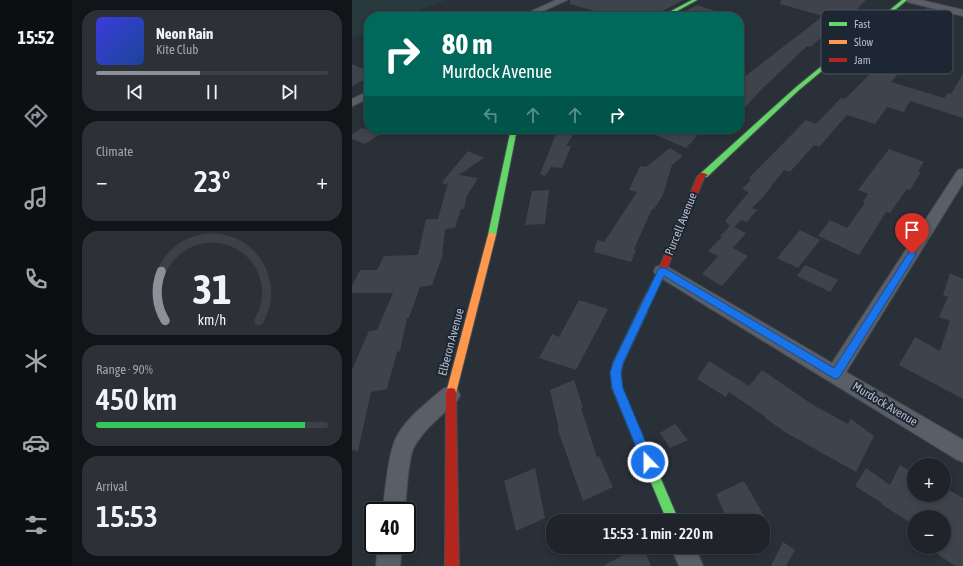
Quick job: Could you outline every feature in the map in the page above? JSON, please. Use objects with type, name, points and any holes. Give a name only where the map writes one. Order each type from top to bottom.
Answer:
[{"type":"street","points":[[535,12],[563,0]]},
{"type":"street","points":[[672,12],[695,0]]},
{"type":"street","name":"Purcell Avenue","points":[[893,10],[905,0]]},
{"type":"street","points":[[911,0],[951,10]]},
{"type":"street","points":[[953,10],[963,13]]},
{"type":"street","name":"Purcell Avenue","points":[[670,514],[617,388],[616,373],[618,363],[662,271],[700,177],[821,69]]},
{"type":"street","points":[[352,103],[364,97]]},
{"type":"street","name":"Elberon Avenue","points":[[452,566],[450,394],[488,252],[513,134]]},
{"type":"street","points":[[835,374],[963,174]]},
{"type":"street","name":"Murdock Avenue","points":[[662,271],[963,452]]},
{"type":"street","points":[[395,502],[396,485],[404,444],[417,426],[450,394]]},
{"type":"street","points":[[388,566],[389,554]]},
{"type":"street","points":[[687,554],[691,566]]},
{"type":"green space","points":[[352,0],[446,0],[416,12],[364,12],[364,33],[352,39]]},
{"type":"building","points":[[570,0],[683,0],[661,12],[598,12],[570,4]]},
{"type":"building","points":[[781,0],[866,0],[856,10],[821,10],[821,15],[780,4]]},
{"type":"building","points":[[697,5],[718,12],[684,12]]},
{"type":"building","points":[[821,18],[821,38],[811,47],[807,46],[744,109],[744,77]]},
{"type":"building","points":[[352,64],[364,70],[364,80],[352,86]]},
{"type":"building","points":[[870,74],[898,74],[891,82],[944,98],[948,93],[951,94],[963,74],[963,118],[910,101],[904,112],[887,107],[875,124],[847,115],[819,147],[814,145],[790,172],[784,170],[763,197],[752,208],[757,210],[747,222],[741,220],[734,227],[746,233],[733,248],[748,256],[722,286],[702,274],[718,256],[708,251],[722,237],[720,236],[730,226],[725,221],[749,192],[742,189],[751,180],[749,178],[806,120],[816,124],[841,98],[845,99]]},
{"type":"building","points":[[362,128],[364,128],[364,134],[380,134],[365,144],[352,139],[352,134]]},
{"type":"building","points":[[556,134],[574,134],[566,146],[571,146],[562,168],[551,167],[545,176],[540,174]]},
{"type":"building","points":[[654,134],[699,134],[686,148]]},
{"type":"building","points":[[670,148],[683,156],[672,165],[663,195],[654,209],[652,209],[634,249],[636,250],[631,262],[594,252],[597,240],[604,242],[637,192],[629,190],[640,166],[646,167]]},
{"type":"building","points":[[889,149],[924,162],[918,171],[921,172],[910,190],[907,189],[890,213],[886,212],[859,255],[818,236],[830,220],[847,228],[865,203],[863,202],[868,194],[858,190]]},
{"type":"building","points":[[468,151],[484,158],[459,175],[478,178],[467,196],[464,209],[461,209],[455,228],[445,229],[442,257],[432,285],[420,287],[409,318],[407,318],[400,351],[397,352],[387,389],[371,392],[358,451],[352,450],[352,370],[369,331],[377,330],[393,293],[352,293],[352,286],[360,270],[377,270],[384,256],[418,255],[426,219],[438,219],[448,183],[445,185],[442,182]]},
{"type":"building","points":[[549,190],[545,224],[525,225],[532,191]]},
{"type":"building","points":[[800,230],[820,240],[798,268],[777,258]]},
{"type":"building","points":[[805,265],[838,280],[830,292],[797,276]]},
{"type":"building","points":[[950,273],[963,279],[963,399],[899,365],[915,337],[940,351],[950,321],[939,317],[948,297],[943,295]]},
{"type":"building","points":[[579,300],[608,309],[576,370],[539,358],[552,334],[559,337]]},
{"type":"building","points":[[709,361],[749,386],[762,370],[813,405],[848,424],[851,419],[874,436],[856,472],[785,432],[729,392],[726,397],[697,379]]},
{"type":"building","points":[[574,380],[583,408],[581,408],[597,457],[599,456],[613,487],[583,501],[558,430],[550,390]]},
{"type":"building","points":[[675,424],[688,440],[670,448],[660,433]]},
{"type":"building","points":[[900,465],[907,469],[907,502],[951,502],[951,491],[963,498],[963,566],[955,566],[937,554],[951,554],[951,510],[907,510],[907,521],[855,486],[866,468],[890,485]]},
{"type":"building","points":[[535,468],[545,518],[516,531],[504,481]]},
{"type":"building","points":[[744,481],[763,514],[725,514],[716,494]]},
{"type":"building","points":[[783,542],[795,550],[786,566],[771,566]]},
{"type":"building","points":[[625,554],[646,554],[651,566],[603,566]]},
{"type":"traffic: fast","points":[[672,12],[695,0]]},
{"type":"traffic: fast","points":[[893,10],[905,0]]},
{"type":"traffic: fast","points":[[704,175],[797,89],[821,69]]},
{"type":"traffic: fast","points":[[492,235],[513,134]]},
{"type":"traffic: fast","points":[[642,312],[618,363],[616,373],[617,388],[670,514]]},
{"type":"traffic: slow","points":[[451,393],[492,235]]},
{"type":"traffic: jam","points":[[642,312],[662,271],[701,177],[704,175]]},
{"type":"traffic: jam","points":[[451,393],[452,566]]},
{"type":"route","points":[[648,462],[617,388],[616,373],[618,363],[662,271],[835,374],[912,254]]}]
